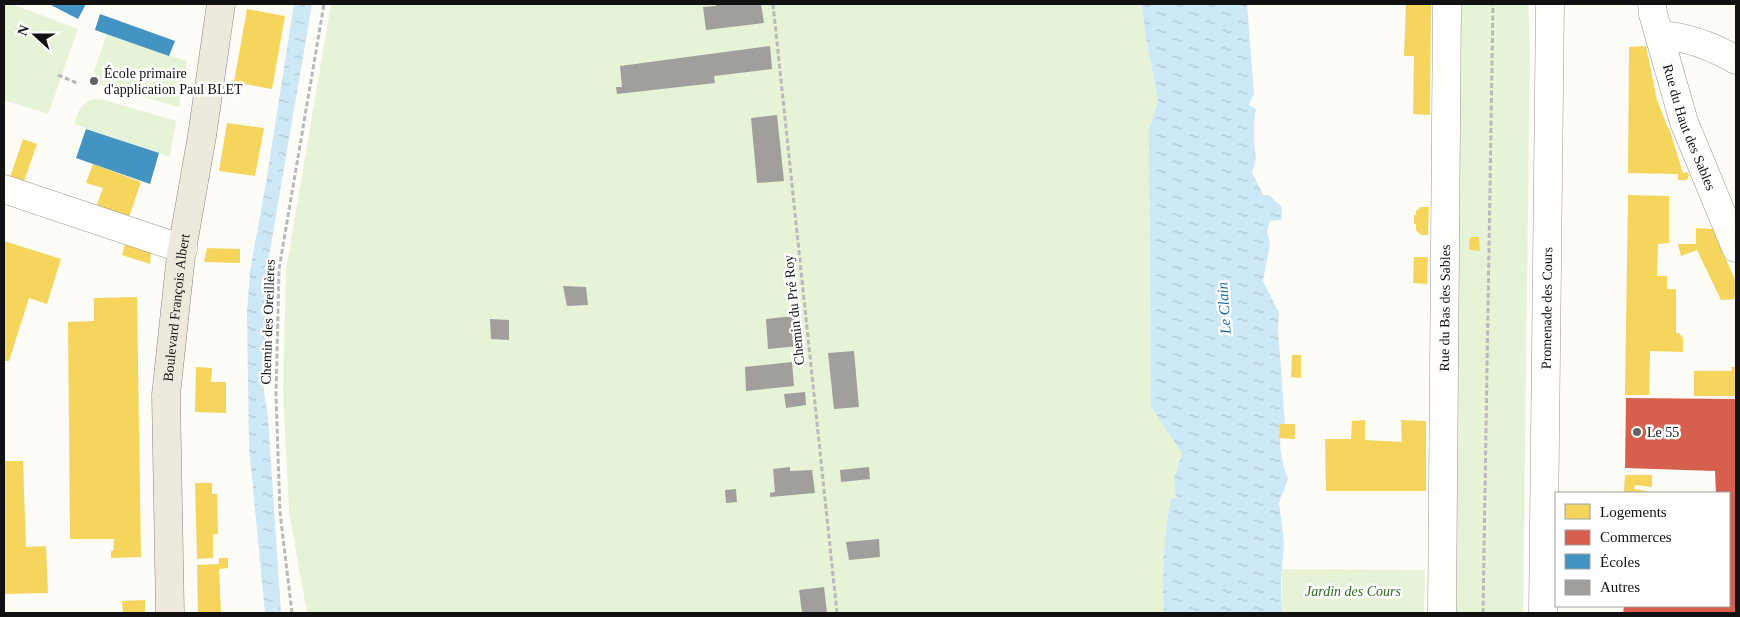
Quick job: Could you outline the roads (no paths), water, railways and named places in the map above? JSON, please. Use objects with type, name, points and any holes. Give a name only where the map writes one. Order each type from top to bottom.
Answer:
[{"type":"main road","name":"Boulevard François Albert","points":[[170,613],[166,396],[183,249],[221,4]]},
{"type":"street","name":"Rue du Bas des Sables","points":[[1442,613],[1447,4]]},
{"type":"street","name":"Promenade des Cours","points":[[1543,613],[1550,4]]},
{"type":"street","name":"Rue du Haut des Sables","points":[[1652,4],[1653,14],[1684,122],[1736,248]]},
{"type":"street","points":[[1660,36],[1672,36],[1712,46],[1736,60]]},
{"type":"street","points":[[4,189],[183,249]]},
{"type":"water","points":[[294,4],[312,4],[266,274],[268,311],[263,385],[268,417],[281,613],[265,613],[249,446],[247,312],[250,271]]},
{"type":"water","name":"Le Clain","points":[[1142,4],[1247,4],[1254,93],[1249,105],[1256,109],[1254,141],[1256,159],[1252,172],[1263,195],[1269,195],[1282,207],[1281,220],[1270,221],[1267,231],[1270,244],[1263,281],[1279,313],[1278,329],[1285,424],[1280,424],[1280,438],[1282,459],[1288,479],[1279,503],[1284,542],[1281,584],[1282,613],[1164,613],[1163,571],[1170,500],[1176,498],[1174,478],[1182,453],[1151,407],[1149,130],[1158,101],[1145,33]]},
{"type":"place","name":"École primaire d'application Paul BLET","points":[[94,81]]},
{"type":"place","name":"Le 55","points":[[1637,432]]},
{"type":"park label","name":"Jardin des Cours","points":[[1353,591]]}]
